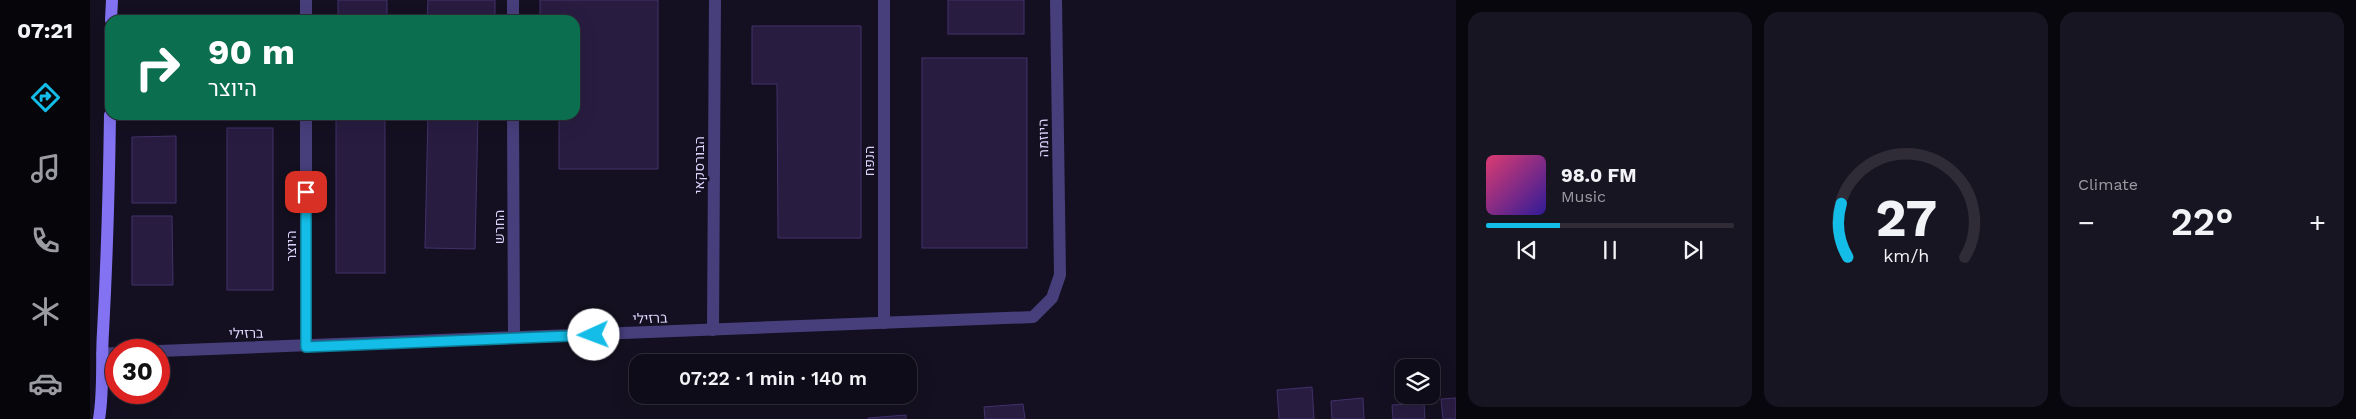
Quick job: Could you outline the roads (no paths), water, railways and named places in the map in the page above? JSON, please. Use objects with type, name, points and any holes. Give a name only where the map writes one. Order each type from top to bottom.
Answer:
[{"type":"main road","points":[[111,15],[112,0]]},
{"type":"main road","points":[[99,419],[102,389],[109,214],[110,120]]},
{"type":"street","points":[[306,0],[306,15]]},
{"type":"street","points":[[513,0],[513,15]]},
{"type":"street","name":"הבורסקאי","points":[[713,330],[715,0]]},
{"type":"street","name":"הנפח","points":[[884,0],[884,323]]},
{"type":"street","name":"היוזמה","points":[[1056,0],[1060,276]]},
{"type":"street","name":"היוצר","points":[[306,120],[306,347]]},
{"type":"street","name":"החרש","points":[[513,120],[514,338]]},
{"type":"street","name":"ברזילי","points":[[170,351],[306,347],[1033,317],[1052,298],[1060,276]]}]
